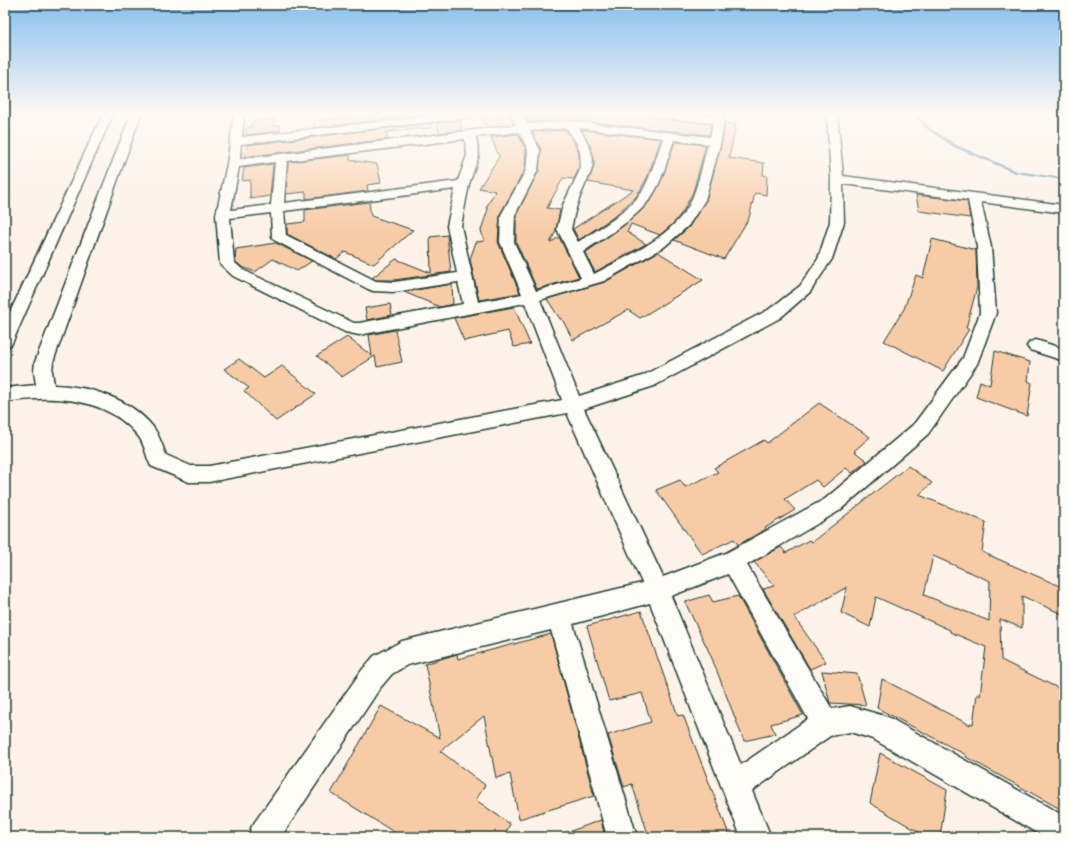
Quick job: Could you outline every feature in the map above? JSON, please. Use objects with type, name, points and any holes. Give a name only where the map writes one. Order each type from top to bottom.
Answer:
[{"type":"street","points":[[5,341],[90,153]]},
{"type":"street","points":[[46,391],[43,371],[44,362],[121,153]]},
{"type":"street","points":[[234,153],[223,215],[227,264],[238,273],[352,328],[369,329],[530,297],[599,278],[659,244],[683,223],[698,200],[711,153]]},
{"type":"street","points":[[233,164],[319,153]]},
{"type":"street","points":[[472,309],[454,226],[463,184],[473,153]]},
{"type":"street","points":[[534,153],[532,170],[508,214],[507,242],[582,427],[657,590],[756,837]]},
{"type":"street","points":[[586,153],[587,168],[570,205],[564,229],[589,280]]},
{"type":"street","points":[[574,251],[617,223],[638,205],[649,191],[663,153]]},
{"type":"street","points":[[5,395],[46,391],[87,395],[120,408],[145,430],[158,460],[189,474],[209,474],[573,405],[648,382],[774,314],[805,290],[825,259],[837,222],[837,178],[835,153]]},
{"type":"street","points":[[282,158],[277,208],[279,237],[373,286],[394,287],[465,276]]},
{"type":"street","points":[[837,178],[974,198],[1064,209]]},
{"type":"street","points":[[223,215],[463,184]]},
{"type":"street","points":[[263,837],[371,679],[383,665],[402,654],[559,616],[657,590],[733,561],[838,500],[921,428],[971,360],[988,313],[984,247],[974,198]]},
{"type":"street","points":[[1036,346],[1064,355]]},
{"type":"street","points":[[733,561],[825,723]]},
{"type":"street","points":[[559,616],[622,837]]},
{"type":"street","points":[[735,786],[825,723],[850,718],[878,727],[1064,832]]},
{"type":"building","points":[[245,153],[274,153],[244,157]]},
{"type":"building","points":[[498,153],[526,153],[525,170],[500,214],[498,242],[520,293],[479,300],[470,259],[476,242],[484,241],[481,230],[488,209],[486,208],[495,191],[479,188],[499,157]]},
{"type":"building","points":[[541,153],[579,153],[579,168],[574,179],[563,178],[547,208],[560,210],[556,231],[550,243],[559,237],[579,277],[537,289],[516,242],[516,215],[539,170]]},
{"type":"building","points":[[593,153],[656,153],[647,178],[636,197],[612,218],[579,240],[573,229],[633,190],[588,182],[594,167]]},
{"type":"building","points":[[671,153],[704,153],[693,192],[683,211],[674,223],[660,235],[631,224],[627,232],[646,244],[595,272],[585,253],[623,226],[650,201],[662,179]]},
{"type":"building","points":[[719,153],[730,153],[729,158],[764,163],[763,175],[767,176],[766,195],[755,193],[749,218],[724,259],[674,240],[689,227],[706,200]]},
{"type":"building","points":[[350,155],[350,160],[377,164],[381,183],[367,185],[368,191],[306,199],[306,192],[286,194],[288,162]]},
{"type":"building","points":[[273,164],[270,196],[250,199],[250,180],[242,181],[244,168]]},
{"type":"building","points":[[916,195],[967,201],[970,218],[919,211]]},
{"type":"building","points":[[369,202],[371,216],[413,230],[374,264],[345,252],[336,259],[287,234],[287,224],[305,222],[305,210]]},
{"type":"building","points":[[447,235],[451,272],[394,280],[376,280],[372,278],[396,259],[431,273],[430,237]]},
{"type":"building","points":[[932,239],[976,250],[977,287],[966,328],[969,329],[943,371],[884,341],[904,309],[916,275],[923,278]]},
{"type":"building","points":[[276,243],[312,261],[297,271],[273,259],[255,272],[242,267],[235,261],[236,249]]},
{"type":"building","points":[[658,252],[703,280],[640,318],[628,310],[573,340],[562,319],[560,319],[547,299],[605,282]]},
{"type":"building","points":[[452,284],[453,304],[440,307],[404,292]]},
{"type":"building","points":[[390,304],[392,315],[367,320],[365,308]]},
{"type":"building","points":[[514,307],[530,344],[514,347],[508,331],[464,341],[454,318]]},
{"type":"building","points":[[395,330],[402,362],[377,367],[375,356],[342,377],[317,356],[347,337],[372,356],[369,335]]},
{"type":"building","points":[[995,351],[1030,362],[1028,381],[1032,383],[1027,416],[976,397],[980,381],[990,385]]},
{"type":"building","points":[[239,359],[264,378],[282,366],[316,394],[276,421],[244,391],[249,388],[224,369]]},
{"type":"building","points":[[819,403],[870,437],[854,451],[867,461],[852,473],[846,468],[823,487],[816,480],[785,499],[795,510],[738,545],[734,539],[702,554],[656,490],[680,480],[685,487],[718,472],[714,468],[764,440],[767,443]]},
{"type":"building","points":[[908,466],[932,483],[919,495],[986,522],[982,552],[1064,588],[1064,615],[1022,596],[1022,628],[1000,619],[1001,660],[1064,691],[1064,811],[966,757],[966,755],[877,708],[882,679],[970,725],[970,723],[973,724],[977,694],[980,696],[986,647],[950,632],[950,630],[876,597],[870,627],[841,613],[847,587],[794,617],[826,662],[810,669],[763,589],[774,586],[754,562],[781,547],[786,553],[809,540],[812,542]],"holes":[[[933,556],[990,581],[989,621],[924,595]]]},
{"type":"building","points":[[709,595],[713,602],[738,596],[803,715],[771,724],[775,734],[744,741],[711,656],[685,602]]},
{"type":"building","points":[[641,611],[678,716],[683,715],[730,837],[649,837],[632,784],[624,787],[608,735],[651,722],[642,693],[609,701],[587,626]]},
{"type":"building","points":[[551,634],[594,796],[519,819],[510,774],[496,778],[484,716],[440,751],[485,785],[476,800],[510,824],[504,837],[402,837],[331,793],[381,706],[440,738],[425,664],[457,654],[458,659]]},
{"type":"building","points":[[822,671],[857,674],[866,705],[830,703]]},
{"type":"building","points":[[880,753],[947,790],[940,837],[927,837],[870,803]]},
{"type":"building","points":[[601,820],[605,837],[561,837],[560,835]]},
{"type":"waterway","points":[[972,153],[1016,172],[1064,179]]}]
